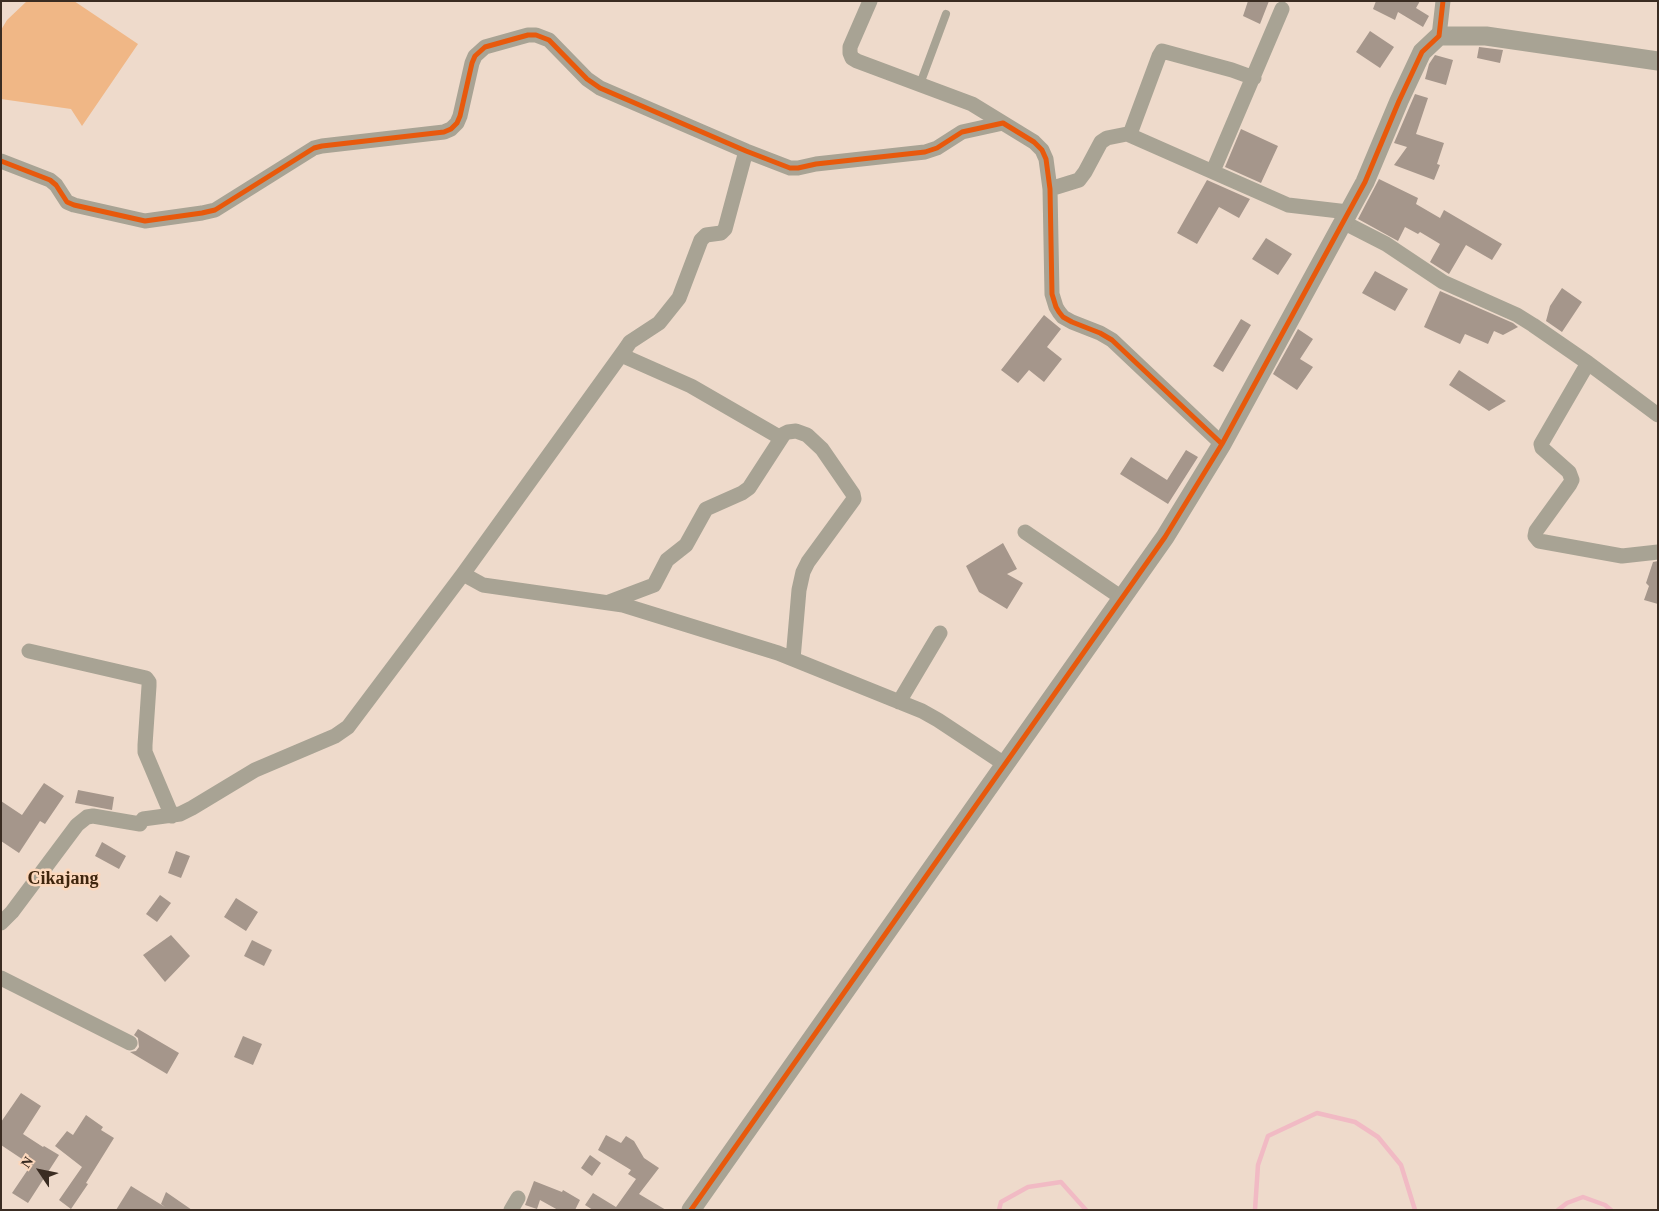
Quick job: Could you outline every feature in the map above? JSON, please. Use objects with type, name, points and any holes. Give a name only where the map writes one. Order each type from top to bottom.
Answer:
[{"type":"street","points":[[870,1],[850,47],[852,58],[972,104],[1034,142],[1042,150],[1046,159],[1050,189],[1052,294],[1059,312],[1063,317],[1072,322],[1112,340],[1222,444]]},
{"type":"street","points":[[691,1210],[1166,537],[1222,444],[1365,182],[1422,52],[1439,36],[1443,1]]},
{"type":"street","points":[[1212,172],[1282,9]]},
{"type":"street","points":[[1,161],[50,180],[56,185],[67,202],[74,205],[145,220],[208,212],[314,148],[444,132],[451,129],[457,123],[460,116],[472,62],[480,51],[485,47],[536,34],[549,40],[593,84],[746,151],[790,168],[925,152],[937,148],[962,132],[1003,123]]},
{"type":"street","points":[[1439,36],[1497,37],[1658,61]]},
{"type":"street","points":[[1130,134],[1162,52],[1232,70],[1254,78]]},
{"type":"street","points":[[1050,189],[1079,180],[1099,145],[1104,140],[1130,134],[1288,205],[1346,217],[1443,282],[1525,320],[1588,363],[1658,416]]},
{"type":"street","points":[[1,923],[12,912],[82,820],[87,817],[94,816],[140,824],[143,819],[172,816],[192,808],[255,770],[342,733],[354,720],[463,574],[630,342],[659,323],[679,298],[703,238],[709,234],[721,233],[725,230],[746,151]]},
{"type":"street","points":[[621,355],[691,386],[781,438]]},
{"type":"street","points":[[1588,363],[1541,444],[1542,448],[1568,472],[1572,480],[1536,531],[1535,536],[1539,541],[1622,556],[1658,552]]},
{"type":"street","points":[[609,602],[654,585],[667,560],[686,545],[704,512],[709,507],[742,493],[749,488],[781,438],[788,432],[796,431],[812,439],[822,449],[854,498],[808,562],[803,572],[799,590],[793,659]]},
{"type":"street","points":[[1025,532],[1122,598]]},
{"type":"street","points":[[463,574],[483,585],[609,602],[793,659],[922,711],[1006,765]]},
{"type":"street","points":[[899,702],[940,633]]},
{"type":"street","points":[[29,651],[146,678],[149,686],[146,752],[172,816]]},
{"type":"street","points":[[1,978],[130,1043]]},
{"type":"lane","points":[[920,84],[946,14]]},
{"type":"shaded area","points":[[27,1],[74,1],[138,44],[82,126],[71,109],[1,99],[1,30],[7,20]]},
{"type":"building","points":[[1248,1],[1269,1],[1260,24],[1243,16]]},
{"type":"building","points":[[1376,1],[1420,1],[1416,8],[1429,16],[1423,27],[1398,12],[1395,20],[1373,9]]},
{"type":"building","points":[[1370,31],[1394,47],[1380,68],[1356,52]]},
{"type":"building","points":[[1479,47],[1503,50],[1500,63],[1477,58]]},
{"type":"building","points":[[1435,55],[1453,60],[1446,85],[1425,79],[1429,64]]},
{"type":"building","points":[[1415,94],[1428,98],[1416,134],[1444,143],[1437,164],[1440,165],[1434,180],[1394,165],[1407,147],[1394,143]]},
{"type":"building","points":[[1241,129],[1278,146],[1261,183],[1225,167]]},
{"type":"building","points":[[1379,179],[1418,198],[1416,204],[1440,218],[1444,210],[1502,244],[1492,260],[1466,245],[1449,274],[1430,262],[1440,244],[1420,232],[1418,234],[1405,227],[1398,241],[1358,219]]},
{"type":"building","points":[[1207,180],[1250,199],[1239,218],[1219,207],[1197,244],[1177,233]]},
{"type":"building","points":[[1266,238],[1292,254],[1278,275],[1252,259]]},
{"type":"building","points":[[1375,271],[1408,289],[1395,311],[1362,293]]},
{"type":"building","points":[[1562,288],[1582,302],[1562,332],[1546,321],[1550,306]]},
{"type":"building","points":[[1440,291],[1513,323],[1518,327],[1503,335],[1494,331],[1488,344],[1465,334],[1460,344],[1424,327]]},
{"type":"building","points":[[1044,315],[1061,329],[1047,347],[1062,359],[1044,382],[1029,370],[1018,383],[1001,370]]},
{"type":"building","points":[[1241,319],[1251,325],[1223,372],[1213,366]]},
{"type":"building","points":[[1298,329],[1313,339],[1300,359],[1313,367],[1297,390],[1273,374]]},
{"type":"building","points":[[1459,370],[1506,401],[1489,411],[1449,385]]},
{"type":"building","points":[[1186,450],[1198,457],[1168,504],[1120,474],[1131,457],[1167,480]]},
{"type":"building","points":[[1003,543],[1017,569],[1007,574],[1023,583],[1007,609],[979,592],[966,566]]},
{"type":"building","points":[[1658,561],[1658,604],[1644,600],[1649,586],[1646,583],[1653,562]]},
{"type":"building","points":[[44,783],[64,796],[45,824],[40,821],[19,853],[1,841],[1,801],[22,815]]},
{"type":"building","points":[[78,790],[114,797],[112,810],[75,803]]},
{"type":"building","points":[[102,842],[126,856],[119,869],[95,856]]},
{"type":"building","points":[[176,851],[190,856],[181,878],[168,873]]},
{"type":"building","points":[[160,895],[171,903],[157,922],[146,914]]},
{"type":"building","points":[[236,898],[258,912],[246,931],[224,917]]},
{"type":"building","points":[[171,935],[190,956],[165,982],[143,955]]},
{"type":"building","points":[[252,940],[272,950],[264,966],[244,956]]},
{"type":"building","points":[[138,1029],[179,1053],[167,1074],[130,1052],[136,1051],[139,1047],[138,1038],[134,1035]]},
{"type":"building","points":[[243,1036],[262,1044],[253,1065],[234,1057]]},
{"type":"building","points":[[21,1093],[41,1106],[23,1134],[59,1155],[28,1203],[12,1193],[31,1165],[1,1145],[1,1122]]},
{"type":"building","points":[[86,1115],[103,1127],[101,1130],[114,1138],[86,1183],[88,1184],[71,1209],[59,1200],[82,1167],[55,1146],[67,1131],[73,1135]]},
{"type":"building","points":[[606,1135],[621,1143],[626,1136],[634,1141],[644,1158],[659,1168],[639,1194],[666,1210],[593,1210],[585,1205],[593,1193],[616,1207],[636,1179],[628,1174],[631,1170],[598,1150]]},
{"type":"building","points":[[590,1155],[601,1163],[592,1176],[581,1168]]},
{"type":"building","points":[[534,1181],[562,1192],[563,1190],[580,1200],[575,1210],[558,1210],[540,1200],[537,1209],[525,1205]]},
{"type":"building","points":[[131,1186],[165,1207],[161,1204],[166,1192],[192,1210],[116,1210]]},
{"type":"waterway","points":[[1255,1210],[1258,1165],[1268,1136],[1317,1113],[1355,1122],[1378,1137],[1401,1165],[1415,1210]]},
{"type":"waterway","points":[[999,1210],[1001,1202],[1028,1187],[1061,1182],[1086,1210]]},
{"type":"waterway","points":[[1558,1210],[1567,1203],[1583,1197],[1605,1205],[1611,1210]]},
{"type":"cycle path","points":[[691,1210],[1165,537],[1222,444],[1365,182],[1422,52],[1439,36],[1443,1]]},
{"type":"cycle path","points":[[1,161],[50,180],[56,185],[67,202],[74,205],[145,221],[215,210],[314,148],[444,132],[451,129],[457,123],[460,116],[475,56],[485,47],[528,35],[536,35],[549,40],[587,79],[600,88],[790,168],[925,152],[937,148],[962,132],[1003,123],[1034,142],[1042,150],[1046,159],[1050,189],[1052,294],[1059,312],[1063,317],[1072,322],[1112,340],[1222,444]]},
{"type":"district","name":"Cikajang","points":[[63,879]]}]
